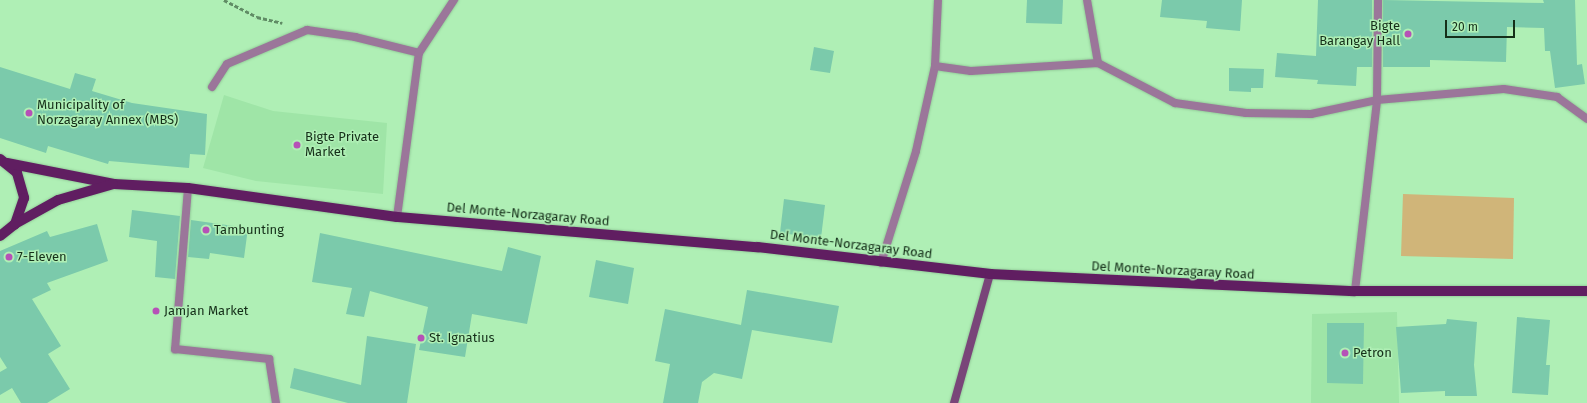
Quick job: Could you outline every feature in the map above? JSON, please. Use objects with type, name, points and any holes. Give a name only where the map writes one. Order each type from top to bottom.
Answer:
[{"type":"main road","name":"Del Monte-Norzagaray Road","points":[[4,161],[114,184],[188,188],[397,217],[758,247],[881,263],[990,274],[1355,291],[1587,291]]},
{"type":"main road","points":[[4,161],[20,179],[24,198],[15,224]]},
{"type":"main road","name":"Del Monte-Norzagaray Road","points":[[0,236],[15,224],[58,200],[114,184]]},
{"type":"street","points":[[397,217],[419,53],[454,0]]},
{"type":"street","points":[[881,263],[916,151],[934,66],[938,0]]},
{"type":"street","points":[[1087,0],[1098,63]]},
{"type":"street","points":[[1355,291],[1376,100],[1378,0]]},
{"type":"street","points":[[212,87],[227,64],[308,30],[355,36],[419,53]]},
{"type":"street","points":[[934,66],[971,71],[1098,63],[1175,103],[1246,113],[1311,114],[1376,100],[1504,89],[1557,97],[1587,119]]},
{"type":"street","points":[[188,188],[175,349],[269,359],[276,403]]},
{"type":"street","points":[[954,403],[990,274]]},
{"type":"path","points":[[224,0],[257,17],[308,30]]},
{"type":"shaded area","name":"Bigte Private Market","points":[[224,95],[273,111],[387,123],[383,194],[256,181],[203,168]]},
{"type":"shaded area","points":[[1403,194],[1514,198],[1513,259],[1401,256]]},
{"type":"shaded area","points":[[1397,312],[1399,403],[1311,403],[1312,314]]},
{"type":"building","points":[[1027,0],[1063,0],[1062,24],[1026,23]]},
{"type":"building","points":[[1162,0],[1242,0],[1240,31],[1206,28],[1207,21],[1160,17]]},
{"type":"building","points":[[1318,0],[1372,0],[1372,67],[1357,67],[1356,86],[1317,84],[1318,80],[1275,77],[1277,53],[1316,56]]},
{"type":"building","points":[[1383,0],[1544,3],[1543,0],[1575,0],[1577,65],[1582,64],[1585,84],[1555,88],[1550,51],[1545,51],[1544,28],[1507,27],[1506,62],[1430,60],[1430,67],[1383,67]]},
{"type":"building","points":[[814,47],[834,51],[830,73],[810,70]]},
{"type":"building","points":[[0,67],[70,89],[75,73],[96,79],[92,91],[132,103],[207,114],[205,155],[190,154],[189,168],[109,161],[108,164],[48,146],[46,153],[0,138]]},
{"type":"building","points":[[1229,68],[1264,69],[1263,88],[1251,88],[1251,92],[1229,91]]},
{"type":"building","points":[[784,199],[825,205],[821,238],[780,233]]},
{"type":"building","points":[[132,210],[180,216],[175,279],[155,277],[157,241],[129,237]]},
{"type":"building","points":[[191,220],[248,228],[244,258],[210,253],[209,259],[188,257]]},
{"type":"building","points":[[97,224],[108,261],[47,283],[51,290],[32,299],[61,346],[48,354],[70,389],[47,403],[21,403],[12,388],[0,395],[0,372],[7,368],[0,357],[0,251],[47,231],[50,237]]},
{"type":"building","points":[[320,233],[502,271],[508,247],[541,256],[527,324],[472,314],[465,357],[419,350],[428,307],[370,291],[364,317],[346,314],[352,288],[312,282]]},
{"type":"building","points":[[596,260],[634,268],[628,304],[589,297]]},
{"type":"building","points":[[747,290],[839,306],[832,343],[752,330],[742,379],[714,373],[702,382],[698,403],[663,403],[670,364],[655,361],[665,309],[741,325]]},
{"type":"building","points":[[1517,317],[1550,320],[1546,365],[1550,365],[1548,395],[1512,393]]},
{"type":"building","points":[[1447,319],[1477,322],[1474,365],[1477,396],[1445,396],[1445,391],[1401,393],[1396,327],[1446,324]]},
{"type":"building","name":"Petron","points":[[1327,323],[1364,323],[1363,384],[1327,383]]},
{"type":"building","points":[[367,336],[416,344],[407,403],[348,403],[290,388],[294,368],[361,385]]},
{"type":"place","name":"Bigte Barangay Hall","points":[[1408,34]]},
{"type":"place","name":"Municipality of Norzagaray Annex (MBS)","points":[[29,113]]},
{"type":"place","name":"Bigte Private Market","points":[[297,145]]},
{"type":"place","name":"Tambunting","points":[[206,230]]},
{"type":"place","name":"7-Eleven","points":[[9,257]]},
{"type":"place","name":"Jamjan Market","points":[[156,311]]},
{"type":"place","name":"St. Ignatius","points":[[421,338]]},
{"type":"place","name":"Petron","points":[[1345,353]]}]
